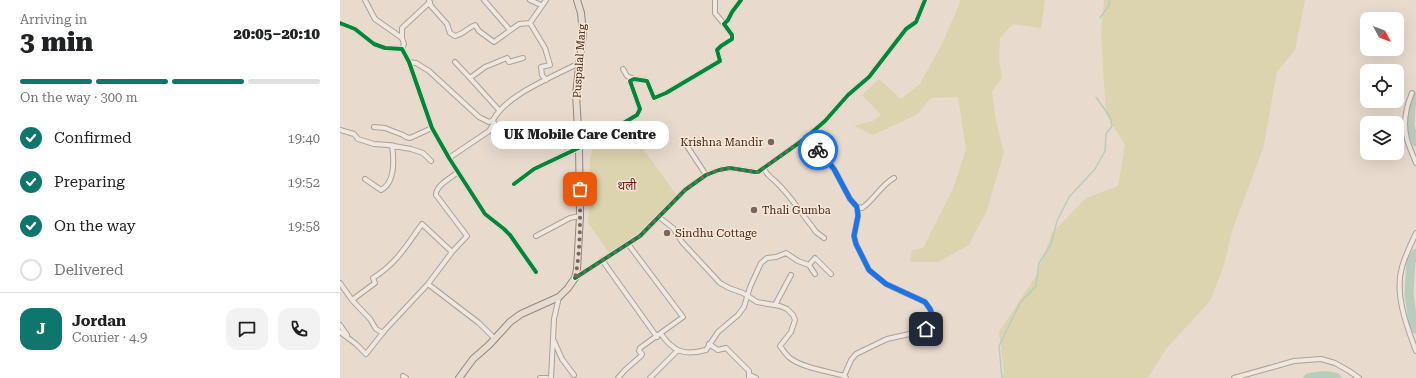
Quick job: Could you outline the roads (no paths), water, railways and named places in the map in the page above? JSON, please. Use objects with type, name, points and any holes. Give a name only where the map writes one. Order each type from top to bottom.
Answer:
[{"type":"main road","name":"Puspalal Marg","points":[[575,278],[577,269],[580,216],[579,147],[576,94],[583,25],[577,0]]},
{"type":"main road","points":[[459,378],[474,359],[516,317],[559,297],[575,278]]},
{"type":"street","points":[[365,0],[375,18],[402,38]]},
{"type":"street","points":[[484,0],[510,30]]},
{"type":"street","points":[[530,0],[540,5]]},
{"type":"street","points":[[530,23],[546,0]]},
{"type":"street","points":[[623,69],[627,76],[634,79],[647,81],[654,98],[666,93],[720,61],[717,50],[732,39],[732,35],[715,13],[714,0]]},
{"type":"street","points":[[724,24],[741,0]]},
{"type":"street","points":[[575,278],[640,236],[672,202],[685,190],[706,175],[724,169],[755,172],[764,168],[803,140],[825,121],[848,95],[869,78],[906,30],[916,22],[925,0]]},
{"type":"street","points":[[530,23],[521,23],[494,42],[479,31],[475,25],[471,26],[461,35],[455,36],[450,33],[447,24],[431,6],[430,1],[402,28],[402,38],[404,44],[402,50],[409,62],[432,128],[449,158],[471,194],[486,214],[510,235],[536,272]]},
{"type":"street","points":[[340,23],[355,30],[374,44],[385,48],[402,50]]},
{"type":"street","points":[[530,23],[545,48],[550,65],[541,67],[542,75],[546,80]]},
{"type":"street","points":[[470,78],[485,67],[506,58],[509,62],[523,58]]},
{"type":"street","points":[[409,62],[416,63],[429,71],[479,117],[489,122],[493,120]]},
{"type":"street","points":[[455,62],[499,110]]},
{"type":"street","points":[[449,158],[489,131],[499,110],[519,94],[578,63]]},
{"type":"street","points":[[514,184],[534,169],[579,147],[637,115],[640,109],[630,81],[634,79]]},
{"type":"street","points":[[1412,93],[1406,112],[1405,126],[1406,138],[1416,163]]},
{"type":"street","points":[[374,127],[385,128],[410,138],[432,128]]},
{"type":"street","points":[[340,130],[354,134],[358,139],[374,144],[411,149],[423,153],[431,161]]},
{"type":"street","points":[[659,217],[673,228],[682,242],[720,283],[728,288],[743,293],[757,302],[787,309],[793,315],[795,320],[792,332],[780,346],[788,357],[816,369],[845,377],[851,360],[856,354],[887,339],[926,329],[932,323],[932,314],[925,302],[886,284],[869,270],[856,244],[854,236],[858,216],[857,207],[850,199],[829,163],[818,149],[809,147],[803,140]]},
{"type":"street","points":[[365,179],[382,190],[386,187],[394,168],[392,146]]},
{"type":"street","points":[[687,146],[706,175]]},
{"type":"street","points":[[764,168],[765,173],[794,201],[816,232],[824,238]]},
{"type":"street","points":[[340,332],[366,354],[428,284],[452,252],[467,236],[436,196],[436,192],[445,182],[458,172]]},
{"type":"street","points":[[857,207],[862,208],[869,203],[889,181],[894,178]]},
{"type":"street","points":[[536,236],[570,218],[580,216]]},
{"type":"street","points":[[352,300],[374,283],[373,278],[394,262],[422,224],[452,252]]},
{"type":"street","points":[[1416,233],[1402,268],[1400,278],[1406,326],[1416,351]]},
{"type":"street","points":[[618,378],[641,356],[642,354],[639,351],[640,348],[659,336],[683,317],[628,244]]},
{"type":"street","points":[[602,260],[659,336],[677,351],[684,352],[706,350],[718,332],[738,315],[748,297],[756,271],[761,263],[768,258],[786,253],[798,261],[808,265],[815,274]]},
{"type":"street","points":[[808,265],[815,258],[831,274]]},
{"type":"street","points":[[775,306],[790,275]]},
{"type":"street","points":[[340,283],[352,300],[370,319],[376,329],[383,333]]},
{"type":"street","points":[[428,284],[479,323],[495,339]]},
{"type":"street","points":[[551,378],[554,318],[559,297]]},
{"type":"street","points":[[340,325],[351,340]]},
{"type":"street","points":[[554,340],[562,359],[574,375]]},
{"type":"street","points":[[709,344],[718,350],[726,348],[749,371],[750,376],[756,378]]},
{"type":"street","points":[[650,378],[677,351]]},
{"type":"street","points":[[1234,378],[1280,364],[1315,359],[1336,363],[1359,378]]},
{"type":"street","points":[[540,378],[547,378]]},
{"type":"waterway","points":[[1100,18],[1109,5],[1109,0]]},
{"type":"waterway","points":[[1002,378],[999,346],[1020,303],[1036,286],[1039,263],[1051,244],[1057,221],[1069,197],[1095,169],[1105,151],[1106,134],[1112,126],[1110,117],[1096,97]]},
{"type":"waterway","points":[[1416,97],[1411,105],[1410,127],[1416,142]]},
{"type":"waterway","points":[[1416,253],[1411,262],[1409,294],[1413,322],[1416,329]]},
{"type":"waterway","points":[[1308,378],[1319,376],[1337,378]]},
{"type":"place","name":"Krishna Mandir","points":[[771,142]]},
{"type":"place","name":"UK Mobile Care Centre","points":[[580,189]]},
{"type":"place","name":"Thali Gumba","points":[[754,210]]},
{"type":"place","name":"Sindhu Cottage","points":[[667,233]]},
{"type":"district","name":"थली","points":[[627,186]]}]
